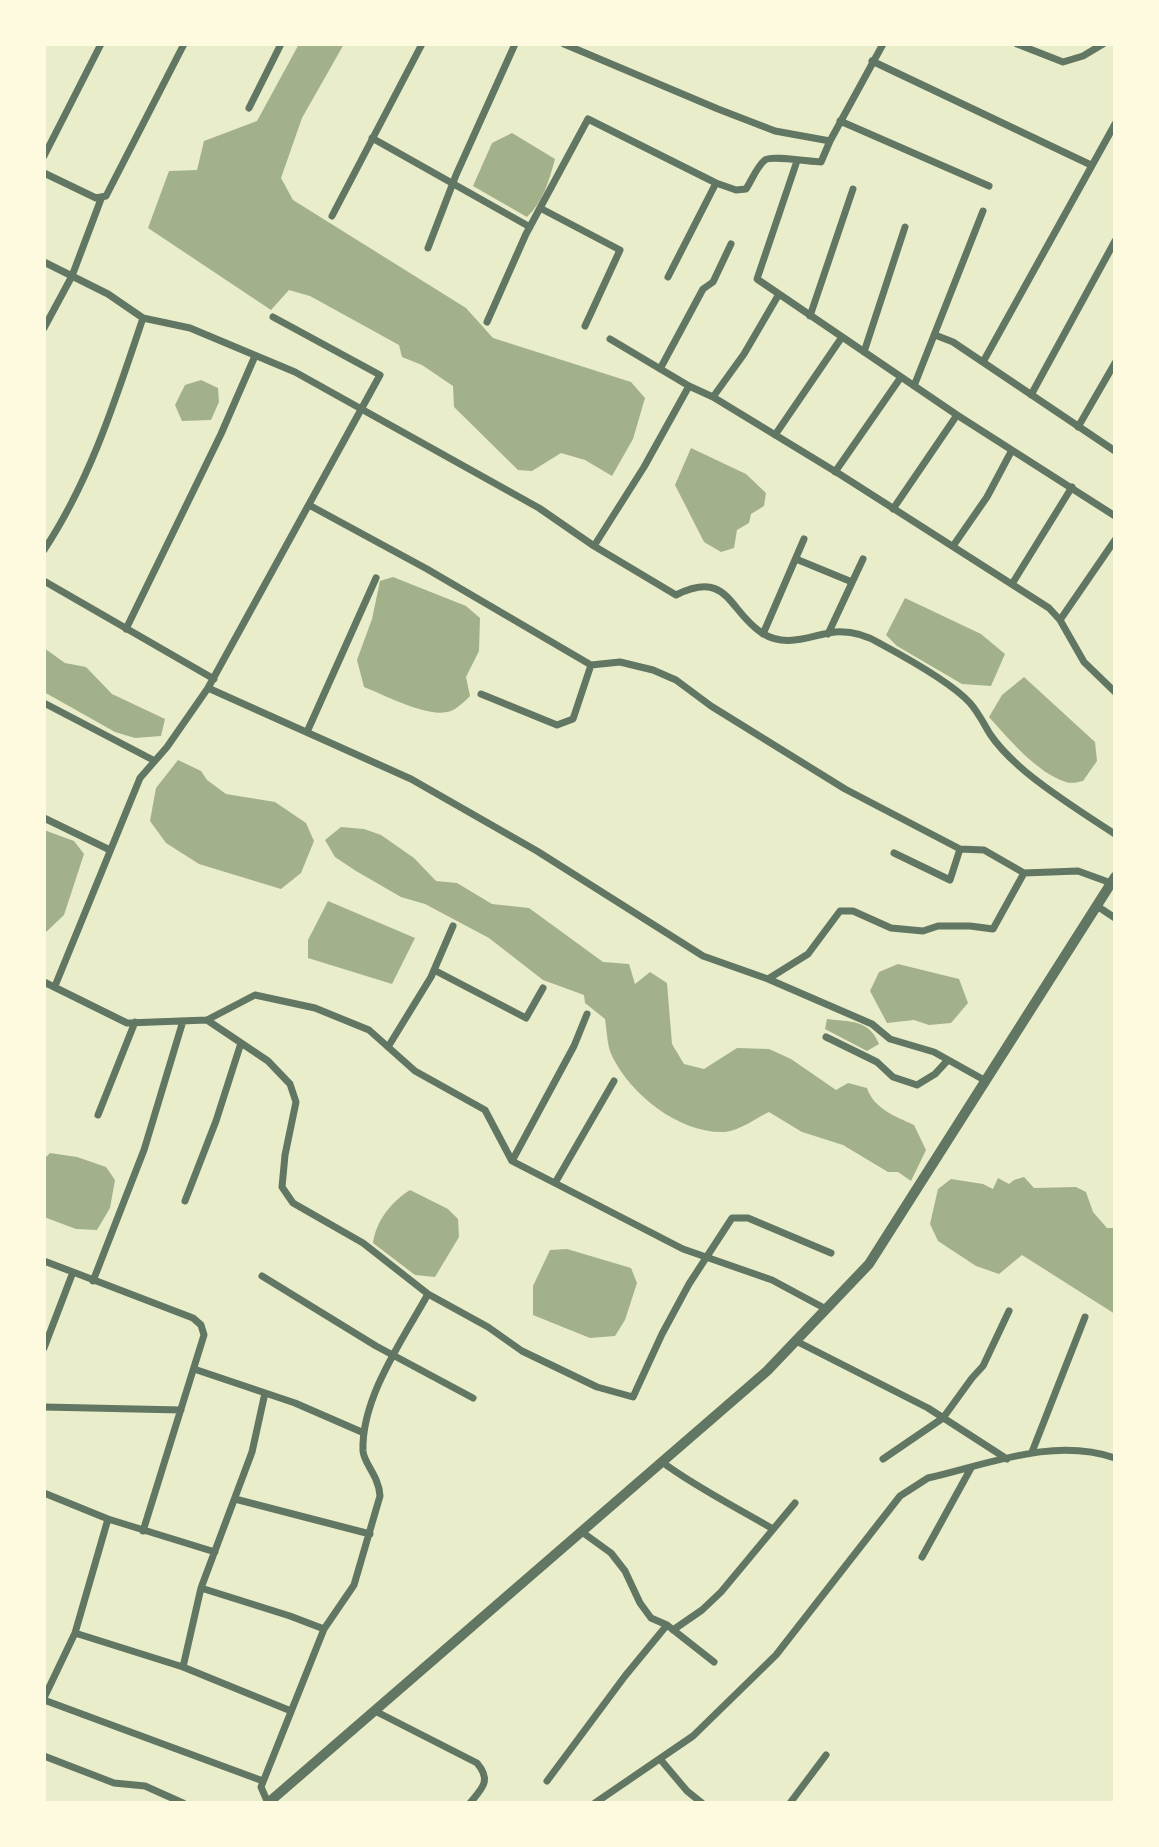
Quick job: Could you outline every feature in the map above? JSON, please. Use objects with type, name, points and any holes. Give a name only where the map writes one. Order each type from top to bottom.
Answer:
[{"type":"street","points":[[44,156],[101,44]]},
{"type":"street","points":[[44,328],[72,276],[101,199],[106,197],[122,169],[184,44]]},
{"type":"street","points":[[249,108],[279,44]]},
{"type":"street","points":[[332,216],[422,44]]},
{"type":"street","points":[[428,248],[453,184],[515,44]]},
{"type":"street","points":[[564,44],[775,131],[830,141]]},
{"type":"street","points":[[487,322],[530,227],[588,119],[716,183],[736,190],[746,188],[765,160],[773,157],[797,162],[821,162],[840,121],[883,44]]},
{"type":"street","points":[[1017,44],[1063,62],[1083,56],[1102,44]]},
{"type":"street","points":[[872,61],[1091,165]]},
{"type":"street","points":[[840,121],[989,186]]},
{"type":"street","points":[[983,362],[1115,124]]},
{"type":"street","points":[[372,138],[530,227]]},
{"type":"street","points":[[797,162],[757,279],[957,415],[1115,516]]},
{"type":"street","points":[[44,173],[101,199]]},
{"type":"street","points":[[668,277],[716,183]]},
{"type":"street","points":[[810,316],[853,189]]},
{"type":"street","points":[[540,208],[620,250],[585,326]]},
{"type":"street","points":[[914,386],[983,211]]},
{"type":"street","points":[[864,352],[905,227]]},
{"type":"street","points":[[1031,395],[1115,241]]},
{"type":"street","points":[[660,369],[703,289],[713,282],[731,244]]},
{"type":"street","points":[[44,262],[108,294],[144,318],[190,328],[295,372],[539,508],[594,547],[676,595],[693,587],[708,586],[725,594],[763,634],[786,640],[806,640],[828,634],[856,634],[878,642],[942,681],[970,703],[993,738],[1021,767],[1115,834]]},
{"type":"street","points":[[713,397],[744,354],[779,294]]},
{"type":"street","points":[[55,986],[140,778],[214,679],[380,374],[273,317]]},
{"type":"street","points":[[44,550],[84,480],[144,318]]},
{"type":"street","points":[[936,335],[953,342],[1115,451]]},
{"type":"street","points":[[775,435],[842,337]]},
{"type":"street","points":[[610,339],[689,386],[713,397],[1049,608],[1060,620],[1084,662],[1115,692]]},
{"type":"street","points":[[126,629],[221,434],[255,356]]},
{"type":"street","points":[[1078,427],[1115,363]]},
{"type":"street","points":[[835,472],[901,377]]},
{"type":"street","points":[[594,547],[644,467],[689,386]]},
{"type":"street","points":[[893,509],[957,415]]},
{"type":"street","points":[[953,547],[986,498],[1012,450]]},
{"type":"street","points":[[1012,584],[1072,487]]},
{"type":"street","points":[[309,505],[427,569],[591,665],[620,662],[653,670],[676,680],[711,706],[845,789],[960,849],[984,850],[1024,873],[1078,871],[1113,880],[869,1264],[767,1371],[268,1803],[261,1787],[263,1781],[324,1629],[354,1585],[380,1496],[379,1485],[363,1455],[365,1433],[377,1387],[428,1294]]},
{"type":"street","points":[[763,634],[804,539]]},
{"type":"street","points":[[1060,620],[1115,540]]},
{"type":"street","points":[[796,559],[852,582]]},
{"type":"street","points":[[828,634],[863,559]]},
{"type":"street","points":[[307,732],[376,578]]},
{"type":"street","points":[[44,581],[214,679]]},
{"type":"street","points":[[481,694],[557,725],[573,719],[591,665]]},
{"type":"street","points":[[208,688],[411,779],[537,851],[703,956],[768,979],[872,1024],[890,1039],[934,1052],[986,1081]]},
{"type":"street","points":[[44,703],[155,761]]},
{"type":"street","points":[[44,818],[110,850]]},
{"type":"street","points":[[894,853],[950,880],[960,849]]},
{"type":"street","points":[[768,979],[808,954],[840,911],[853,911],[891,928],[923,931],[938,926],[970,926],[993,929],[1024,873]]},
{"type":"street","points":[[1097,906],[1115,918]]},
{"type":"street","points":[[388,1047],[434,970],[453,926]]},
{"type":"street","points":[[434,970],[526,1018],[543,988]]},
{"type":"street","points":[[44,982],[127,1023],[207,1020],[255,995],[315,1008],[369,1030],[415,1071],[485,1110],[513,1161],[683,1249],[772,1280],[827,1309]]},
{"type":"street","points":[[513,1161],[574,1046],[587,1014]]},
{"type":"street","points":[[207,1020],[268,1061],[290,1084],[296,1102],[282,1187],[293,1203],[363,1242],[428,1294],[488,1326],[522,1351],[597,1387],[633,1397],[689,1284],[733,1218],[747,1218],[831,1253]]},
{"type":"street","points":[[93,1281],[144,1150],[183,1021]]},
{"type":"street","points":[[98,1115],[135,1022]]},
{"type":"street","points":[[826,1037],[877,1062],[893,1077],[917,1085],[935,1074],[948,1060]]},
{"type":"street","points":[[185,1201],[216,1121],[241,1043]]},
{"type":"street","points":[[555,1183],[614,1082]]},
{"type":"street","points":[[44,1261],[193,1318],[201,1325],[204,1335],[144,1531]]},
{"type":"street","points":[[44,1348],[73,1272]]},
{"type":"street","points":[[262,1276],[376,1346],[472,1398]]},
{"type":"street","points":[[883,1459],[943,1418],[983,1366],[1009,1311]]},
{"type":"street","points":[[1032,1452],[1085,1317]]},
{"type":"street","points":[[796,1341],[928,1408],[1007,1459]]},
{"type":"street","points":[[194,1369],[295,1403],[365,1433]]},
{"type":"street","points":[[183,1667],[201,1588],[252,1452],[265,1393]]},
{"type":"street","points":[[44,1407],[181,1410]]},
{"type":"street","points":[[595,1803],[693,1736],[776,1655],[900,1496],[928,1478],[1032,1452],[1067,1449],[1100,1453],[1115,1458]]},
{"type":"street","points":[[662,1462],[694,1485],[729,1502],[773,1529]]},
{"type":"street","points":[[922,1557],[971,1468]]},
{"type":"street","points":[[44,1493],[108,1520],[215,1552]]},
{"type":"street","points":[[235,1499],[370,1534]]},
{"type":"street","points":[[547,1780],[625,1676],[670,1628],[702,1610],[721,1592],[795,1503]]},
{"type":"street","points":[[108,1520],[75,1633],[44,1699],[263,1781]]},
{"type":"street","points":[[582,1532],[611,1553],[625,1571],[640,1603],[651,1618],[670,1628],[715,1662]]},
{"type":"street","points":[[201,1588],[324,1629]]},
{"type":"street","points":[[75,1633],[183,1667],[291,1710]]},
{"type":"street","points":[[375,1711],[477,1763],[484,1771],[485,1784],[470,1803]]},
{"type":"street","points":[[790,1803],[826,1755]]},
{"type":"street","points":[[44,1756],[114,1783],[145,1786],[183,1803]]},
{"type":"street","points":[[660,1759],[687,1791],[702,1803]]},
{"type":"shaded area","points":[[299,44],[344,44],[302,118],[281,178],[293,200],[466,308],[493,338],[631,382],[645,398],[633,439],[612,476],[585,460],[561,453],[532,471],[518,470],[454,407],[453,386],[422,365],[402,357],[399,345],[310,296],[289,290],[271,310],[148,228],[169,171],[197,170],[204,141],[257,121]]},
{"type":"shaded area","points":[[512,133],[555,159],[541,198],[527,217],[473,186],[492,143]]},
{"type":"shaded area","points":[[201,380],[218,388],[219,402],[211,420],[182,421],[175,405],[185,385]]},
{"type":"shaded area","points":[[691,448],[746,474],[766,493],[764,506],[751,514],[749,523],[737,530],[734,548],[721,552],[704,542],[675,485]]},
{"type":"shaded area","points":[[393,577],[466,606],[480,618],[479,651],[466,677],[470,696],[453,710],[421,710],[364,687],[357,660],[372,619],[380,581]]},
{"type":"shaded area","points":[[905,598],[981,634],[1005,654],[991,686],[962,684],[897,646],[886,635]]},
{"type":"shaded area","points":[[44,648],[65,663],[86,667],[112,694],[165,719],[161,736],[135,738],[115,732],[44,692]]},
{"type":"shaded area","points":[[1024,677],[1095,742],[1097,761],[1083,781],[1068,783],[1055,778],[1024,754],[989,717],[1002,695]]},
{"type":"shaded area","points":[[178,760],[201,771],[207,780],[226,794],[275,802],[306,823],[314,841],[301,873],[281,889],[199,864],[166,843],[150,821],[156,788]]},
{"type":"shaded area","points":[[341,827],[364,829],[381,835],[414,858],[436,881],[457,883],[492,904],[529,908],[603,962],[629,964],[635,984],[650,972],[667,983],[672,1044],[684,1064],[704,1069],[737,1048],[769,1049],[791,1059],[836,1090],[848,1083],[867,1088],[880,1107],[914,1125],[926,1150],[911,1181],[898,1172],[888,1172],[843,1145],[802,1132],[769,1112],[742,1127],[725,1132],[708,1131],[674,1119],[644,1098],[620,1071],[610,1052],[605,1019],[585,1003],[584,995],[543,980],[489,938],[425,904],[401,897],[335,857],[325,840]]},
{"type":"shaded area","points":[[44,830],[74,841],[84,854],[64,915],[44,934]]},
{"type":"shaded area","points":[[328,901],[415,938],[392,984],[308,958],[308,940]]},
{"type":"shaded area","points":[[898,964],[959,979],[968,1003],[951,1023],[929,1025],[914,1020],[887,1023],[870,991],[879,972]]},
{"type":"shaded area","points":[[827,1019],[858,1023],[870,1030],[879,1044],[867,1051],[825,1029]]},
{"type":"shaded area","points":[[50,1153],[77,1157],[106,1167],[115,1180],[110,1208],[97,1230],[76,1229],[44,1217],[44,1159]]},
{"type":"shaded area","points":[[1024,1177],[1034,1188],[1076,1187],[1086,1192],[1093,1212],[1107,1228],[1115,1228],[1115,1314],[1022,1255],[999,1274],[976,1266],[938,1241],[930,1224],[938,1189],[951,1179],[983,1184],[993,1189],[998,1178],[1009,1184]]},
{"type":"shaded area","points":[[410,1190],[448,1209],[458,1219],[459,1237],[435,1277],[415,1275],[373,1243],[377,1227],[386,1213]]},
{"type":"shaded area","points":[[567,1249],[631,1268],[637,1283],[625,1320],[615,1336],[590,1338],[533,1315],[533,1286],[550,1250]]}]
